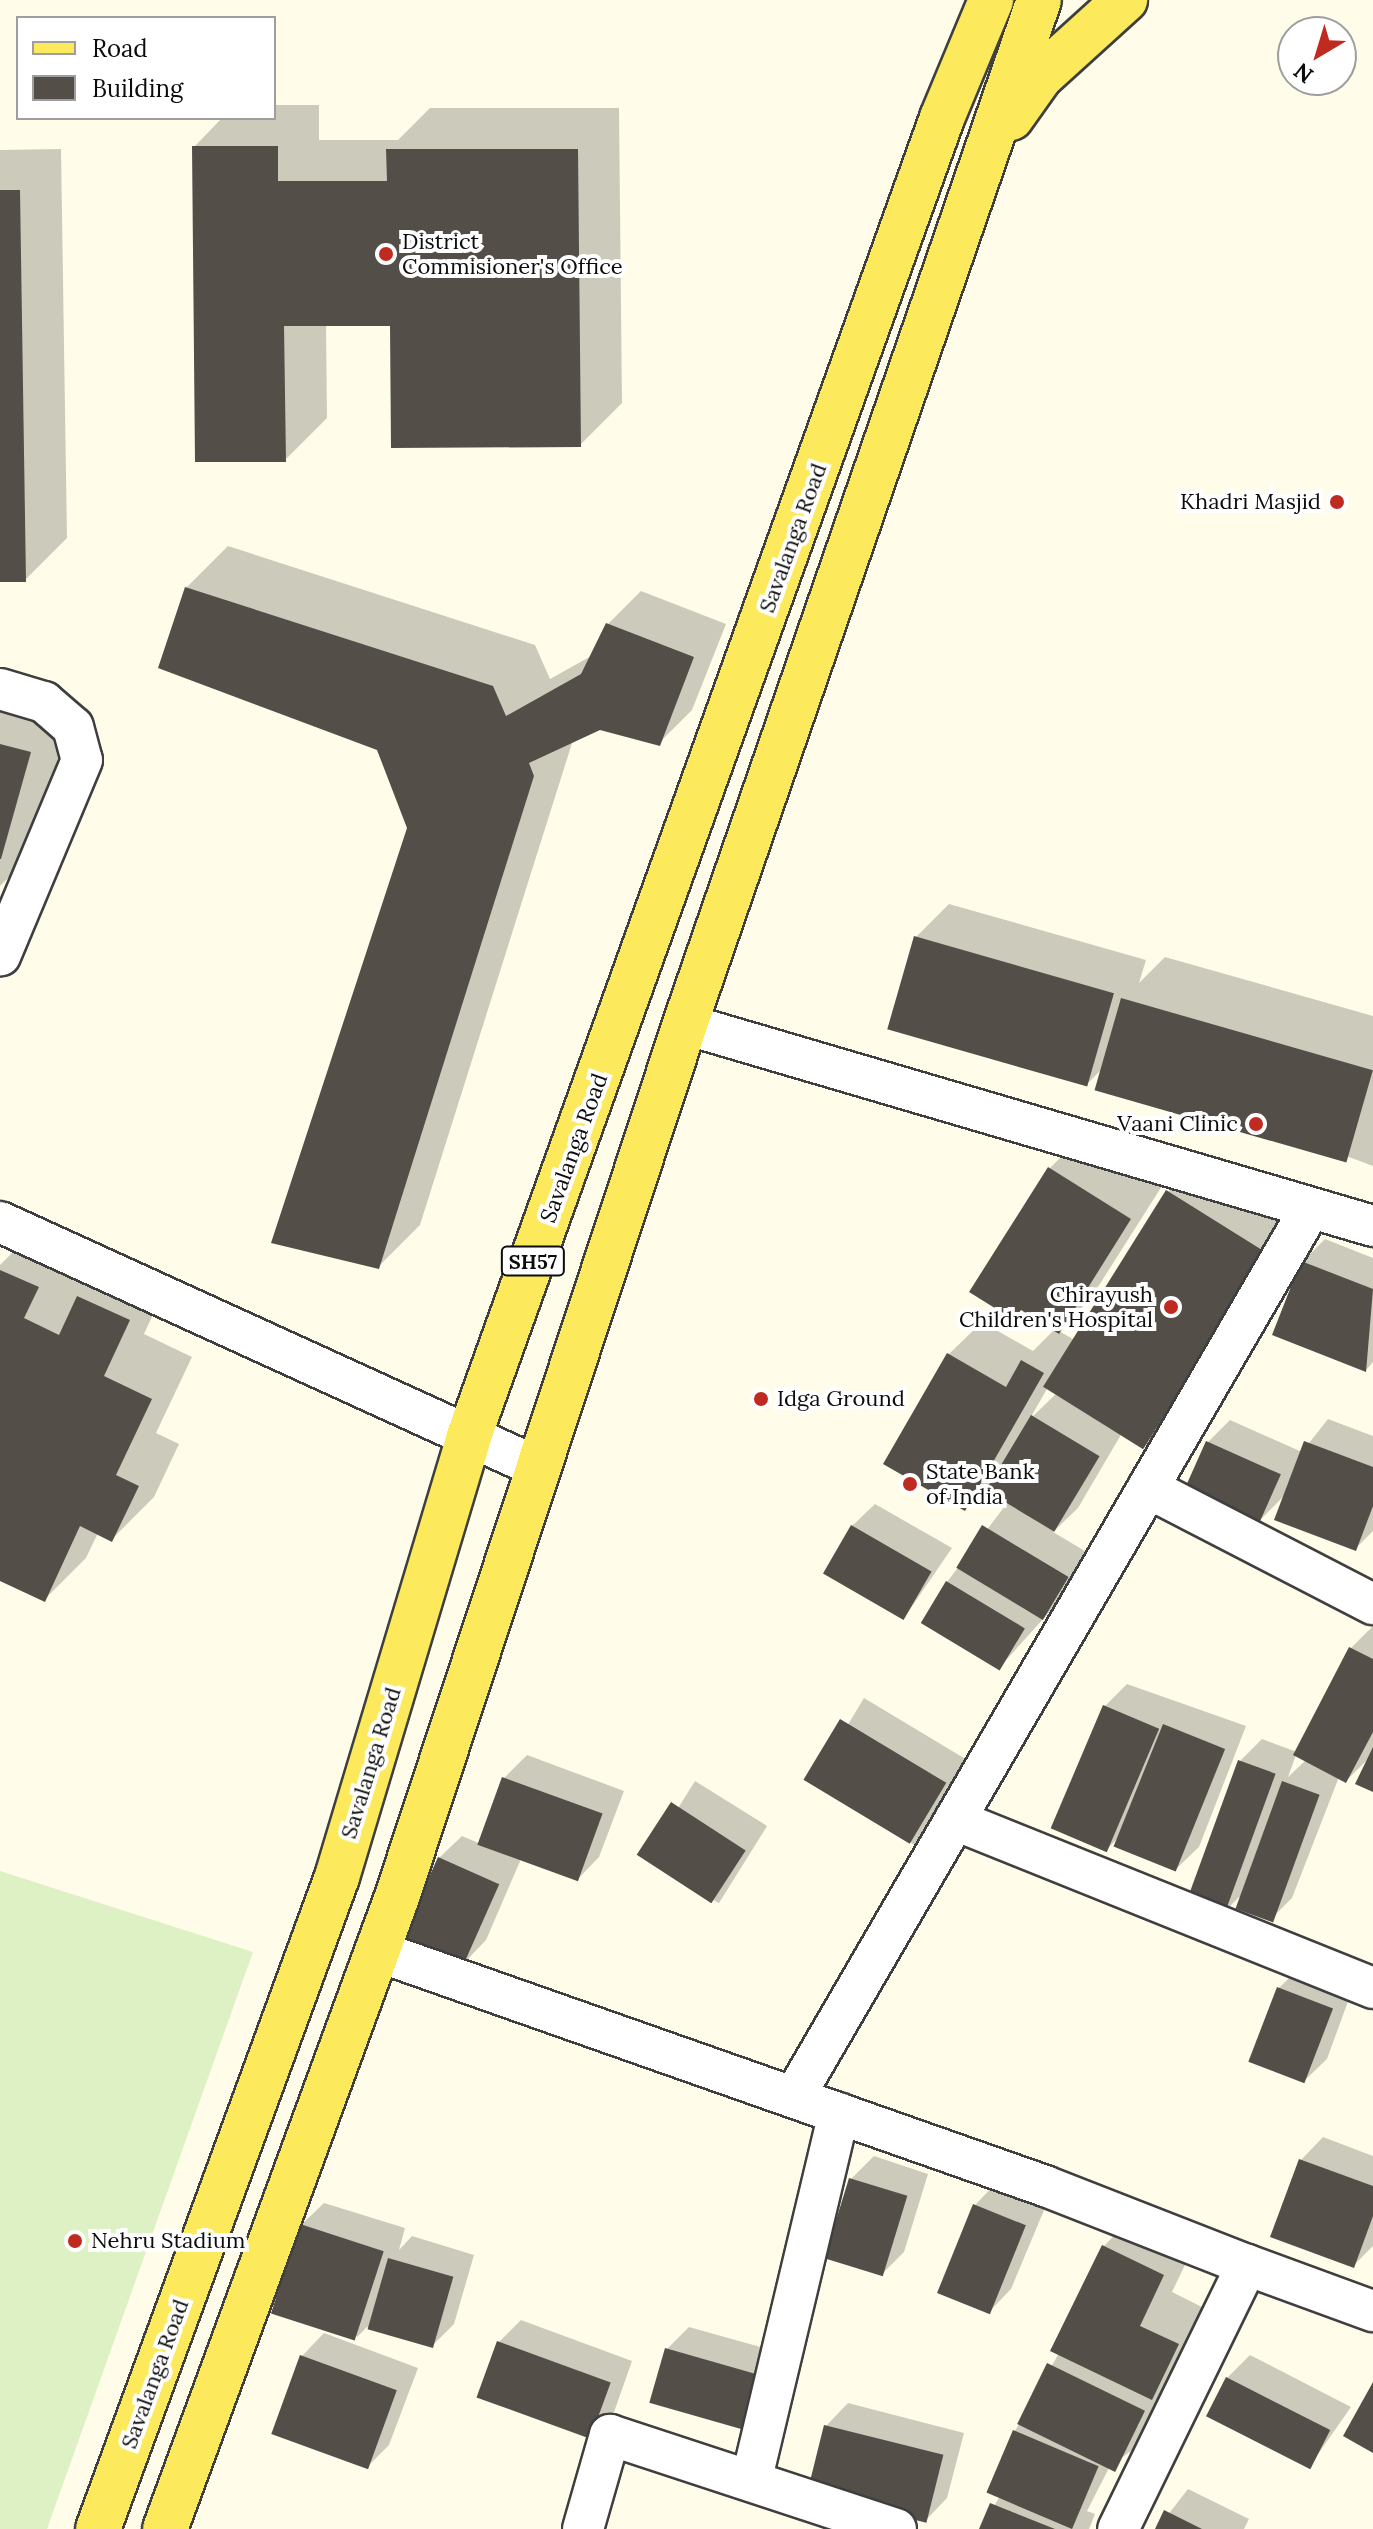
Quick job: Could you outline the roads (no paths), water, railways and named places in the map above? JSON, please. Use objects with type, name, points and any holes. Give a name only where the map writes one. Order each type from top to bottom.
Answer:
[{"type":"main road","name":"Savalanga Road","points":[[98,2529],[337,1877],[468,1439],[937,133],[991,0]]},
{"type":"main road","name":"SH57","points":[[165,2529],[377,1951],[685,1024],[1039,0]]},
{"type":"main road","points":[[985,155],[1040,77],[1125,0]]},
{"type":"street","points":[[0,689],[44,702],[73,727],[82,760],[0,956]]},
{"type":"street","points":[[685,1024],[1373,1226]]},
{"type":"street","points":[[794,2097],[1310,1209]]},
{"type":"street","points":[[0,1222],[181,1299],[468,1439],[537,1467]]},
{"type":"street","points":[[1148,1488],[1373,1604]]},
{"type":"street","points":[[955,1820],[1373,1988]]},
{"type":"street","points":[[377,1951],[839,2113],[1373,2311]]},
{"type":"street","points":[[752,2478],[839,2113]]},
{"type":"street","points":[[1118,2529],[1247,2265]]},
{"type":"street","points":[[583,2529],[610,2435],[752,2478],[896,2529]]},
{"type":"place","name":"District Commisioner's Office","points":[[386,254]]},
{"type":"place","name":"Khadri Masjid","points":[[1337,502]]},
{"type":"place","name":"Vaani Clinic","points":[[1256,1124]]},
{"type":"place","name":"Chirayush Children's Hospital","points":[[1171,1307]]},
{"type":"place","name":"Idga Ground","points":[[761,1399]]},
{"type":"place","name":"State Bank of India","points":[[910,1484]]},
{"type":"place","name":"Nehru Stadium","points":[[75,2241]]}]
